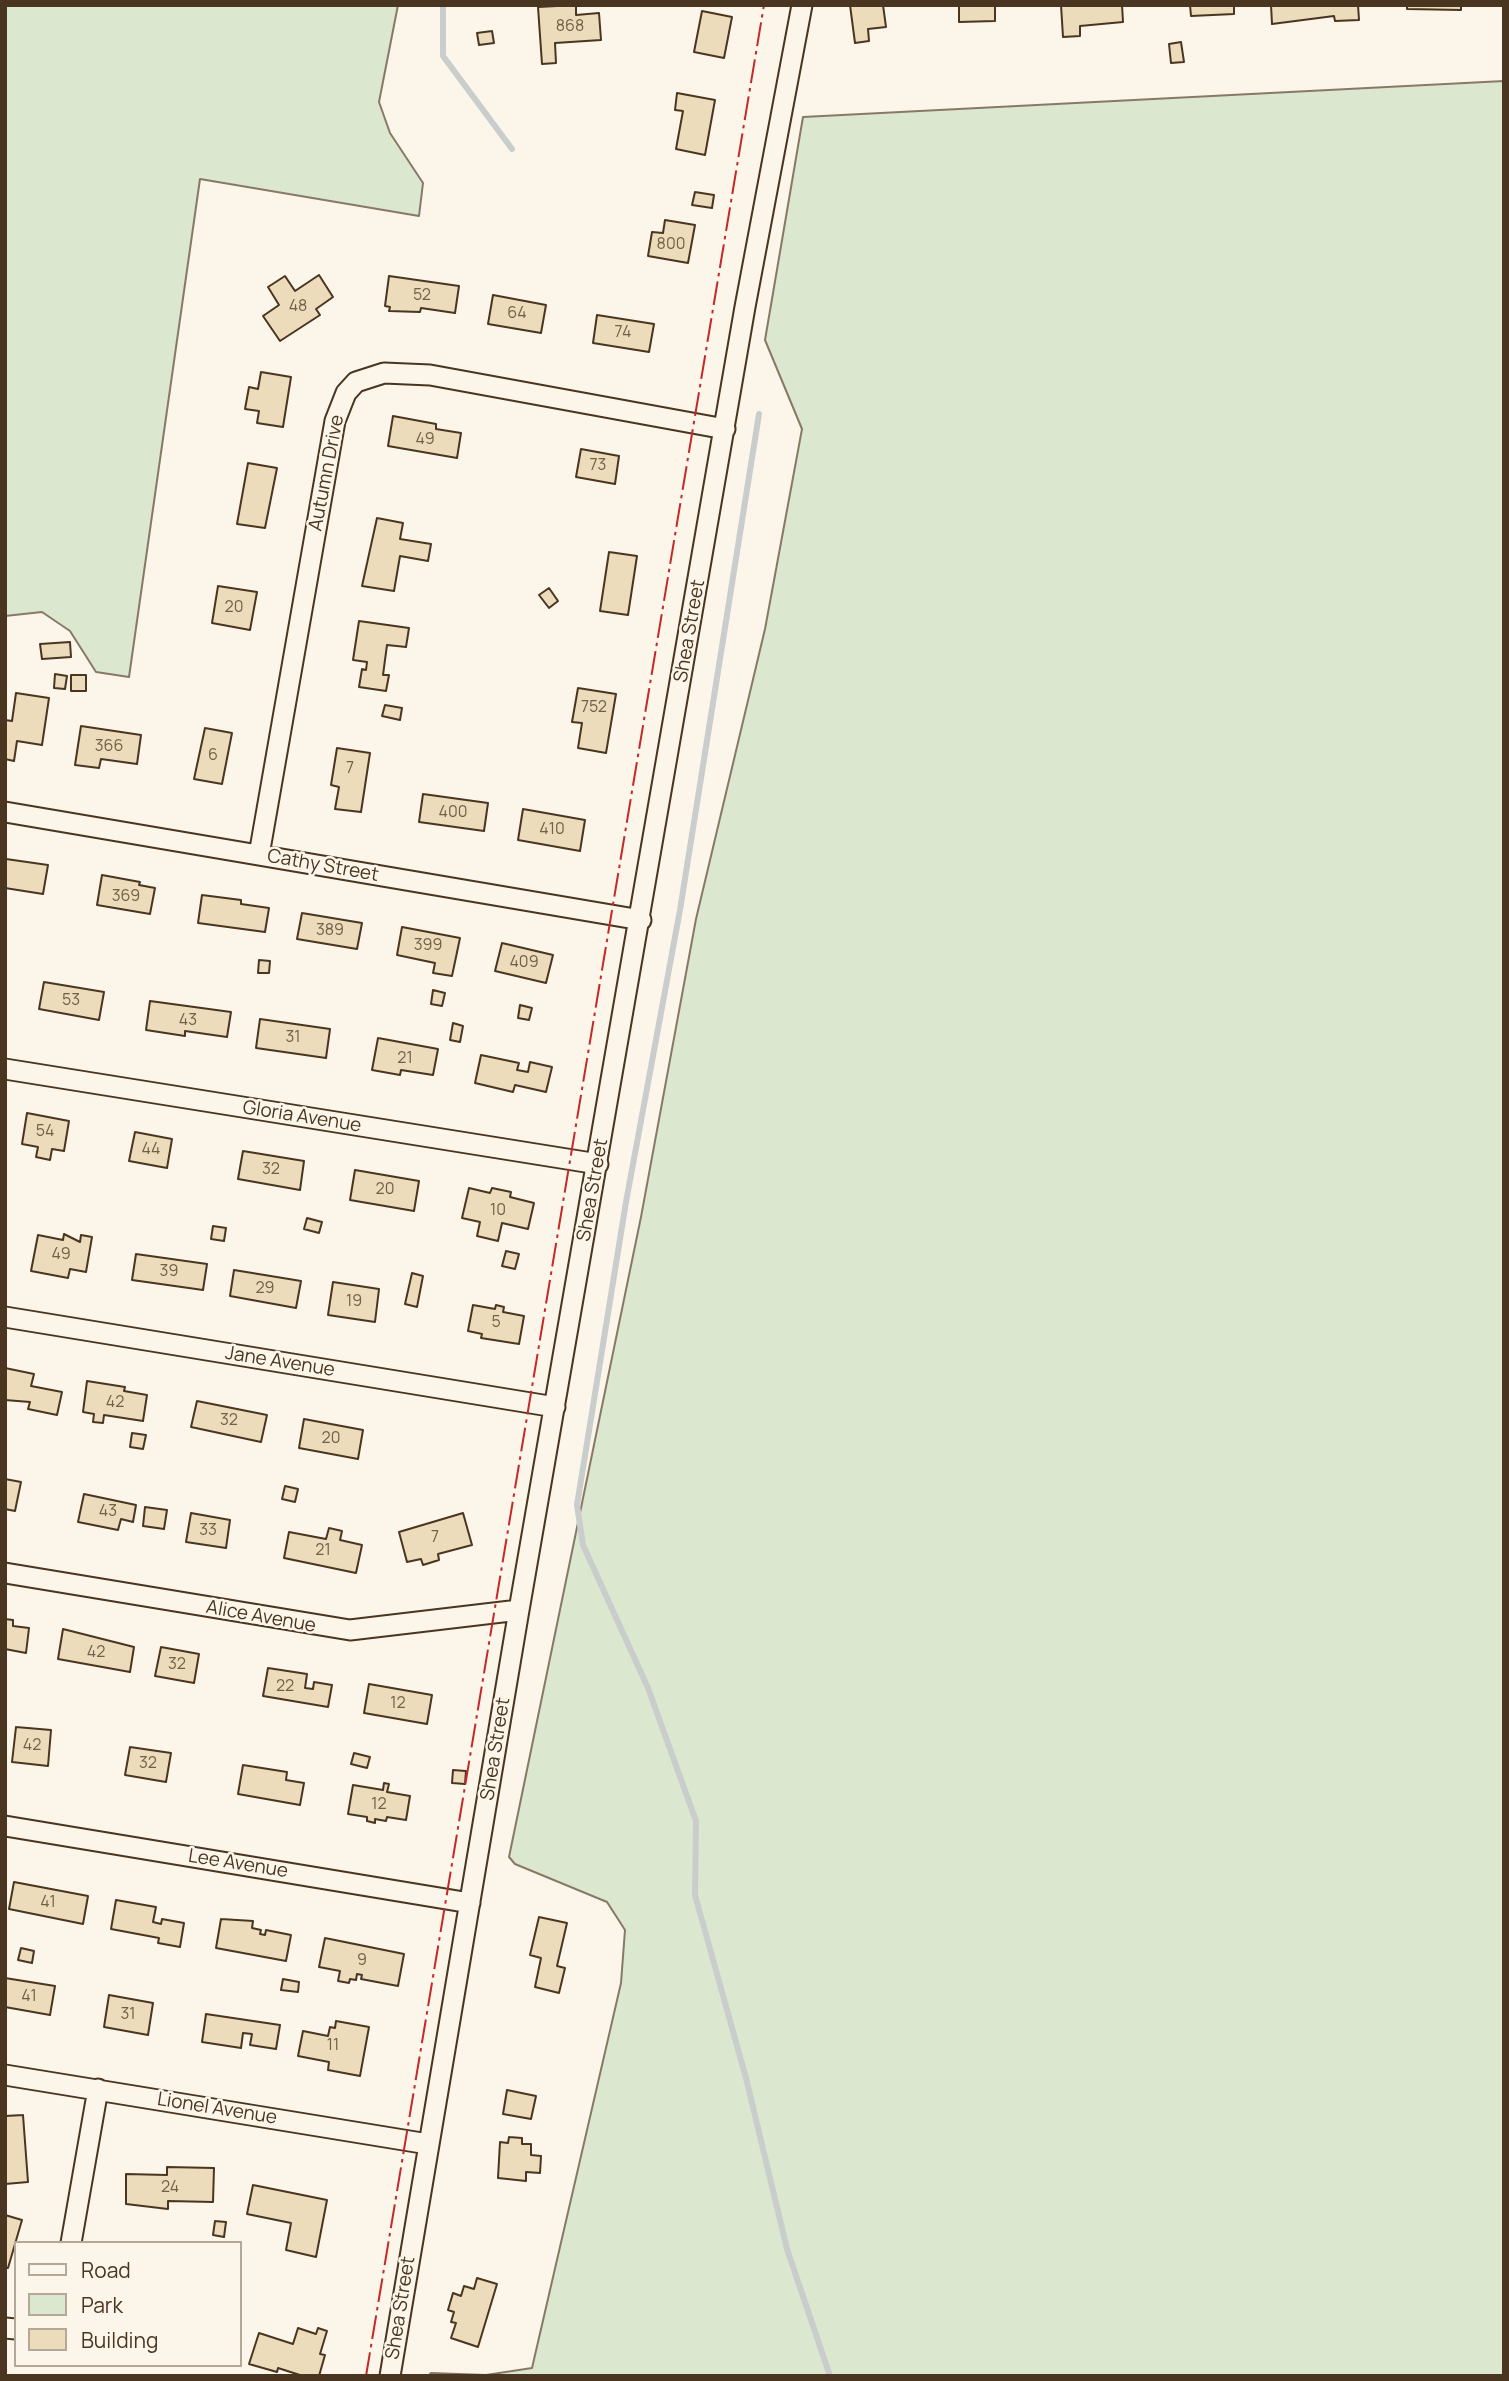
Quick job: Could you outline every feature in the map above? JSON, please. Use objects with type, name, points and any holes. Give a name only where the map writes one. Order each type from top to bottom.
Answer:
[{"type":"street","name":"Shea Street","points":[[390,2376],[519,1610],[641,920],[724,429],[802,5]]},
{"type":"street","name":"Autumn Drive","points":[[259,855],[335,421],[346,393],[356,382],[384,373],[430,375],[724,429]]},
{"type":"street","name":"Cathy Street","points":[[5,812],[641,920]]},
{"type":"street","name":"Gloria Avenue","points":[[5,1069],[598,1164]]},
{"type":"street","name":"Jane Avenue","points":[[5,1317],[555,1407]]},
{"type":"street","name":"Alice Avenue","points":[[5,1573],[350,1630],[519,1610]]},
{"type":"street","name":"Lee Avenue","points":[[5,1826],[470,1903]]},
{"type":"street","name":"Lionel Avenue","points":[[5,2075],[428,2144]]},
{"type":"street","points":[[71,2241],[98,2090]]},
{"type":"green space","points":[[5,5],[398,5],[379,102],[390,133],[423,183],[419,216],[200,179],[129,677],[96,672],[70,631],[42,612],[5,616]]},
{"type":"green space","points":[[1504,81],[1504,2376],[428,2376],[431,2373],[486,2375],[532,2368],[621,1983],[625,1930],[607,1902],[515,1864],[509,1857],[641,1217],[696,919],[765,629],[802,429],[765,340],[803,117]]},
{"type":"building","points":[[576,5],[576,15],[599,13],[601,40],[555,43],[556,63],[542,64],[538,7]]},
{"type":"building","points":[[850,5],[883,5],[886,27],[868,29],[869,41],[855,43]]},
{"type":"building","points":[[959,5],[995,5],[995,21],[959,22]]},
{"type":"building","points":[[1061,5],[1122,5],[1123,22],[1080,26],[1080,36],[1063,37]]},
{"type":"building","points":[[1190,5],[1234,5],[1234,14],[1191,16]]},
{"type":"building","points":[[1271,5],[1358,5],[1359,20],[1335,21],[1334,16],[1272,24]]},
{"type":"building","points":[[1407,5],[1461,5],[1461,10],[1407,9]]},
{"type":"building","points":[[702,11],[732,17],[724,58],[694,52]]},
{"type":"building","points":[[492,31],[494,43],[479,45],[477,33]]},
{"type":"building","points":[[1181,42],[1184,62],[1171,63],[1169,44]]},
{"type":"building","points":[[677,93],[715,100],[705,155],[676,149],[683,111],[675,110]]},
{"type":"building","points":[[695,192],[714,195],[712,208],[692,205]]},
{"type":"building","points":[[665,220],[695,225],[688,263],[648,256],[652,232],[663,233]]},
{"type":"building","points":[[319,275],[333,297],[316,309],[320,315],[280,341],[263,316],[279,305],[268,287],[285,276],[295,291]]},
{"type":"building","points":[[389,276],[459,286],[455,313],[421,308],[420,312],[389,311],[390,307],[385,306]]},
{"type":"building","points":[[493,295],[546,305],[541,333],[488,324]]},
{"type":"building","points":[[597,315],[654,324],[649,352],[593,343]]},
{"type":"building","points":[[261,372],[291,377],[283,427],[257,423],[259,411],[245,409],[249,387],[258,389]]},
{"type":"building","points":[[393,416],[436,424],[436,429],[461,433],[457,458],[388,446]]},
{"type":"building","points":[[581,449],[619,456],[615,484],[576,477]]},
{"type":"building","points":[[248,463],[277,468],[265,528],[237,524]]},
{"type":"building","points":[[377,518],[403,523],[400,539],[431,544],[428,561],[400,556],[394,591],[362,586]]},
{"type":"building","points":[[609,552],[637,556],[628,615],[600,611]]},
{"type":"building","points":[[218,586],[257,592],[250,630],[212,623]]},
{"type":"building","points":[[549,588],[558,601],[549,608],[539,595]]},
{"type":"building","points":[[359,621],[409,628],[406,647],[387,645],[383,675],[389,675],[386,691],[359,687],[362,669],[366,670],[367,662],[353,660]]},
{"type":"building","points":[[70,642],[71,657],[42,659],[40,644]]},
{"type":"building","points":[[55,674],[67,676],[65,689],[54,688]]},
{"type":"building","points":[[71,675],[86,675],[86,691],[71,691]]},
{"type":"building","points":[[578,688],[616,694],[606,753],[578,748],[582,723],[572,722]]},
{"type":"building","points":[[16,693],[49,698],[42,745],[17,741],[14,761],[5,759],[5,720],[12,721]]},
{"type":"building","points":[[385,705],[402,708],[400,720],[382,716]]},
{"type":"building","points":[[81,726],[141,735],[137,764],[101,759],[99,768],[75,765]]},
{"type":"building","points":[[205,728],[232,733],[222,784],[194,779]]},
{"type":"building","points":[[337,748],[370,753],[361,812],[335,809],[339,787],[331,785]]},
{"type":"building","points":[[423,794],[488,803],[484,831],[419,822]]},
{"type":"building","points":[[523,809],[585,820],[580,851],[518,840]]},
{"type":"building","points":[[6,859],[48,865],[43,894],[5,888]]},
{"type":"building","points":[[102,875],[140,882],[139,885],[155,888],[150,914],[97,905]]},
{"type":"building","points":[[202,895],[241,900],[241,904],[269,908],[265,932],[198,923]]},
{"type":"building","points":[[302,913],[362,923],[357,949],[297,939]]},
{"type":"building","points":[[402,927],[460,938],[452,976],[433,973],[435,963],[397,955]]},
{"type":"building","points":[[502,943],[553,955],[546,983],[495,971]]},
{"type":"building","points":[[259,960],[270,961],[269,973],[258,973]]},
{"type":"building","points":[[44,982],[104,992],[99,1020],[39,1009]]},
{"type":"building","points":[[433,990],[445,993],[442,1006],[431,1004]]},
{"type":"building","points":[[150,1001],[231,1012],[227,1037],[185,1031],[185,1036],[146,1030]]},
{"type":"building","points":[[520,1005],[532,1008],[529,1020],[518,1018]]},
{"type":"building","points":[[260,1019],[330,1029],[326,1058],[256,1048]]},
{"type":"building","points":[[453,1023],[463,1026],[460,1042],[450,1040]]},
{"type":"building","points":[[378,1038],[438,1049],[433,1075],[401,1070],[400,1075],[372,1070]]},
{"type":"building","points":[[481,1055],[519,1063],[517,1070],[528,1072],[530,1062],[552,1067],[546,1092],[515,1085],[513,1092],[475,1083]]},
{"type":"building","points":[[27,1113],[69,1121],[64,1151],[52,1149],[50,1160],[36,1157],[38,1147],[22,1144]]},
{"type":"building","points":[[135,1132],[172,1139],[167,1168],[129,1161]]},
{"type":"building","points":[[243,1151],[304,1161],[300,1190],[238,1179]]},
{"type":"building","points":[[355,1170],[419,1181],[414,1211],[350,1200]]},
{"type":"building","points":[[469,1188],[490,1193],[492,1188],[511,1192],[510,1197],[534,1203],[528,1229],[502,1223],[498,1241],[477,1236],[480,1222],[462,1218]]},
{"type":"building","points":[[307,1218],[322,1222],[319,1233],[304,1229]]},
{"type":"building","points":[[213,1226],[226,1228],[224,1241],[211,1239]]},
{"type":"building","points":[[64,1234],[80,1242],[81,1235],[92,1237],[86,1272],[70,1269],[68,1278],[31,1271],[38,1235],[63,1240]]},
{"type":"building","points":[[506,1251],[519,1254],[515,1269],[502,1266]]},
{"type":"building","points":[[136,1254],[207,1264],[203,1290],[132,1280]]},
{"type":"building","points":[[234,1270],[301,1281],[296,1308],[230,1296]]},
{"type":"building","points":[[412,1273],[423,1276],[417,1307],[405,1304]]},
{"type":"building","points":[[333,1282],[379,1289],[375,1322],[328,1315]]},
{"type":"building","points":[[473,1305],[495,1309],[496,1305],[504,1307],[503,1312],[524,1316],[519,1344],[481,1338],[482,1334],[468,1331]]},
{"type":"building","points":[[5,1368],[34,1374],[31,1386],[62,1392],[57,1415],[28,1409],[30,1402],[5,1400]]},
{"type":"building","points":[[87,1381],[125,1387],[124,1391],[147,1395],[143,1421],[104,1415],[103,1423],[93,1422],[94,1414],[83,1412]]},
{"type":"building","points":[[197,1401],[267,1415],[261,1442],[191,1427]]},
{"type":"building","points":[[304,1419],[363,1430],[358,1459],[299,1448]]},
{"type":"building","points":[[132,1433],[146,1435],[143,1449],[130,1447]]},
{"type":"building","points":[[5,1479],[21,1482],[15,1511],[5,1509]]},
{"type":"building","points":[[285,1486],[298,1489],[295,1502],[282,1499]]},
{"type":"building","points":[[84,1494],[136,1505],[133,1522],[121,1519],[118,1530],[78,1522]]},
{"type":"building","points":[[145,1507],[167,1510],[164,1529],[143,1526]]},
{"type":"building","points":[[191,1513],[230,1520],[226,1548],[186,1542]]},
{"type":"building","points":[[463,1513],[472,1545],[438,1554],[439,1560],[423,1565],[421,1559],[407,1562],[399,1532]]},
{"type":"building","points":[[329,1528],[342,1531],[340,1540],[362,1545],[356,1573],[284,1558],[289,1532],[326,1539]]},
{"type":"building","points":[[5,1619],[13,1620],[13,1626],[29,1628],[26,1653],[5,1649]]},
{"type":"building","points":[[63,1629],[134,1647],[130,1672],[58,1659]]},
{"type":"building","points":[[161,1647],[199,1654],[194,1683],[155,1676]]},
{"type":"building","points":[[268,1668],[307,1674],[305,1688],[313,1689],[314,1682],[332,1685],[328,1707],[263,1696]]},
{"type":"building","points":[[369,1684],[432,1695],[427,1724],[364,1713]]},
{"type":"building","points":[[16,1727],[51,1730],[48,1766],[12,1762]]},
{"type":"building","points":[[130,1747],[171,1753],[166,1782],[125,1775]]},
{"type":"building","points":[[354,1753],[370,1757],[367,1768],[351,1764]]},
{"type":"building","points":[[243,1765],[287,1772],[286,1780],[304,1783],[300,1805],[238,1794]]},
{"type":"building","points":[[453,1770],[466,1771],[465,1784],[452,1783]]},
{"type":"building","points":[[384,1783],[389,1784],[387,1792],[410,1796],[406,1820],[387,1817],[386,1821],[375,1819],[375,1823],[367,1821],[367,1817],[348,1814],[353,1785],[383,1790]]},
{"type":"building","points":[[14,1882],[88,1896],[83,1924],[9,1909]]},
{"type":"building","points":[[116,1900],[156,1907],[153,1922],[161,1924],[162,1919],[184,1923],[180,1947],[158,1943],[159,1938],[111,1929]]},
{"type":"building","points":[[539,1917],[567,1923],[557,1966],[565,1968],[559,1993],[535,1987],[541,1958],[530,1955]]},
{"type":"building","points":[[221,1919],[253,1921],[252,1928],[261,1930],[260,1934],[265,1935],[266,1930],[291,1935],[286,1961],[216,1948]]},
{"type":"building","points":[[325,1938],[404,1954],[398,1986],[361,1979],[362,1975],[357,1974],[356,1980],[350,1979],[349,1983],[338,1981],[340,1971],[319,1967]]},
{"type":"building","points":[[21,1948],[34,1951],[32,1963],[18,1960]]},
{"type":"building","points":[[5,1978],[55,1986],[50,2015],[5,2007]]},
{"type":"building","points":[[283,1979],[299,1982],[298,1992],[281,1990]]},
{"type":"building","points":[[109,1995],[153,2003],[148,2035],[104,2027]]},
{"type":"building","points":[[206,2014],[280,2025],[276,2049],[250,2045],[252,2034],[243,2033],[241,2048],[202,2042]]},
{"type":"building","points":[[336,2021],[369,2027],[360,2076],[328,2070],[329,2062],[298,2056],[303,2031],[328,2036],[330,2027],[335,2028]]},
{"type":"building","points":[[507,2090],[536,2096],[531,2119],[503,2114]]},
{"type":"building","points":[[23,2115],[28,2182],[5,2184],[5,2116]]},
{"type":"building","points":[[509,2137],[522,2138],[522,2144],[531,2144],[531,2155],[541,2156],[540,2173],[526,2172],[526,2181],[498,2178],[500,2142],[508,2143]]},
{"type":"building","points":[[167,2167],[214,2168],[213,2202],[168,2201],[168,2209],[126,2204],[126,2174],[167,2175]]},
{"type":"building","points":[[253,2185],[327,2200],[316,2257],[286,2250],[291,2223],[247,2214]]},
{"type":"building","points":[[5,2215],[22,2220],[8,2268],[5,2268]]},
{"type":"building","points":[[215,2221],[226,2222],[224,2237],[213,2235]]},
{"type":"building","points":[[477,2278],[497,2284],[478,2347],[451,2338],[456,2323],[451,2322],[454,2312],[448,2310],[453,2293],[461,2296],[464,2286],[474,2289]]},
{"type":"building","points":[[298,2328],[316,2334],[318,2328],[327,2331],[320,2354],[325,2355],[319,2376],[303,2376],[278,2368],[277,2372],[249,2364],[259,2333],[293,2344]]},
{"type":"waterway","points":[[443,5],[443,56],[512,149]]},
{"type":"waterway","points":[[759,414],[680,910],[626,1202],[577,1505],[583,1545],[648,1688],[696,1821],[695,1895],[746,2078],[787,2249],[830,2376]]},
{"type":"power","points":[[366,2376],[764,5]]}]
